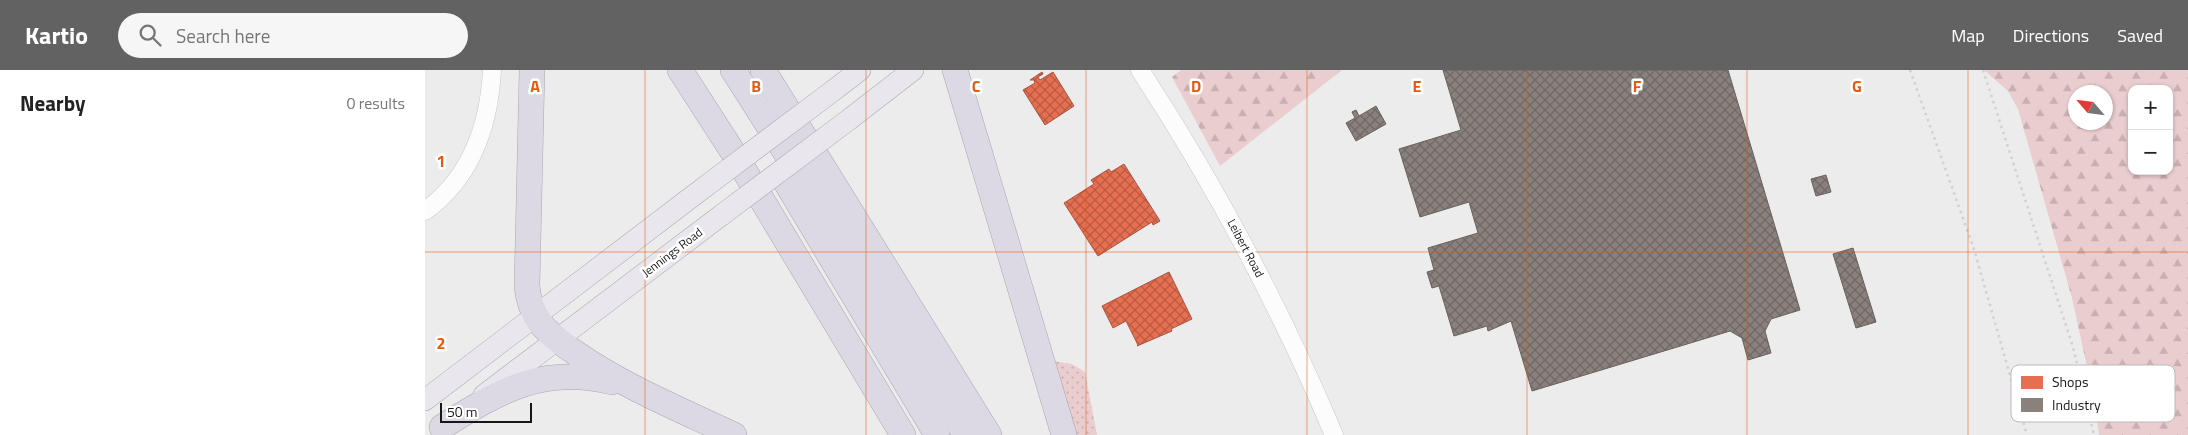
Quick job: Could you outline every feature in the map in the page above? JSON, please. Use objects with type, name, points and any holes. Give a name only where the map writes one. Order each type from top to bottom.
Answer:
[{"type":"highway","points":[[532,70],[527,278],[528,297],[535,315],[556,339],[587,361],[634,388],[734,435]]},
{"type":"highway","points":[[680,70],[743,168],[903,435]]},
{"type":"highway","points":[[713,70],[779,172],[937,435]]},
{"type":"highway","points":[[733,70],[966,435]]},
{"type":"highway","points":[[763,70],[989,435]]},
{"type":"highway","points":[[955,70],[1064,435]]},
{"type":"highway","points":[[835,229],[853,269],[953,435]]},
{"type":"highway","points":[[437,431],[500,394],[543,378],[563,375],[584,376],[634,388]]},
{"type":"main road","points":[[425,400],[860,70]]},
{"type":"main road","name":"Jennings Road","points":[[437,431],[913,70]]},
{"type":"street","points":[[425,212],[450,189],[466,168],[475,151],[485,122],[492,70]]},
{"type":"street","name":"Leibert Road","points":[[1140,70],[1200,164],[1244,244],[1283,321],[1334,435]]},
{"type":"path","points":[[1910,70],[1974,249],[2011,379]]},
{"type":"path","points":[[1983,70],[2077,365]]},
{"type":"path","points":[[2023,422],[2027,435]]},
{"type":"path","points":[[2091,422],[2094,435]]},
{"type":"green space","points":[[1181,70],[1342,70],[1220,166],[1172,77]]},
{"type":"green space","points":[[1984,70],[2188,70],[2188,435],[2099,435],[2097,422],[2175,422],[2175,365],[2087,365],[2072,298],[2018,109],[2008,91]]},
{"type":"green space","points":[[1052,361],[1072,364],[1085,372],[1097,435],[1075,435]]},
{"type":"building: Shops","points":[[1042,72],[1043,74],[1038,77],[1040,80],[1053,72],[1074,106],[1045,125],[1023,90],[1035,83],[1034,80],[1030,80]]},
{"type":"building: Shops","points":[[1124,164],[1160,221],[1153,225],[1152,222],[1098,256],[1064,203],[1094,184],[1091,180],[1109,169],[1111,172]]},
{"type":"building: Shops","points":[[1169,272],[1192,319],[1171,329],[1172,331],[1137,346],[1126,321],[1113,328],[1102,306]]},
{"type":"building: Industry","points":[[1443,70],[1728,70],[1800,310],[1771,319],[1765,331],[1771,353],[1748,360],[1742,338],[1730,331],[1532,391],[1511,321],[1488,331],[1487,326],[1454,336],[1439,286],[1432,288],[1427,272],[1434,270],[1428,248],[1478,233],[1469,202],[1420,217],[1399,149],[1461,130]]},
{"type":"building: Industry","points":[[1376,106],[1386,124],[1356,141],[1346,123],[1355,118],[1352,112],[1356,110],[1359,116]]},
{"type":"building: Industry","points":[[1826,175],[1831,192],[1816,196],[1811,179]]},
{"type":"building: Industry","points":[[1853,248],[1876,322],[1856,328],[1833,254]]}]
